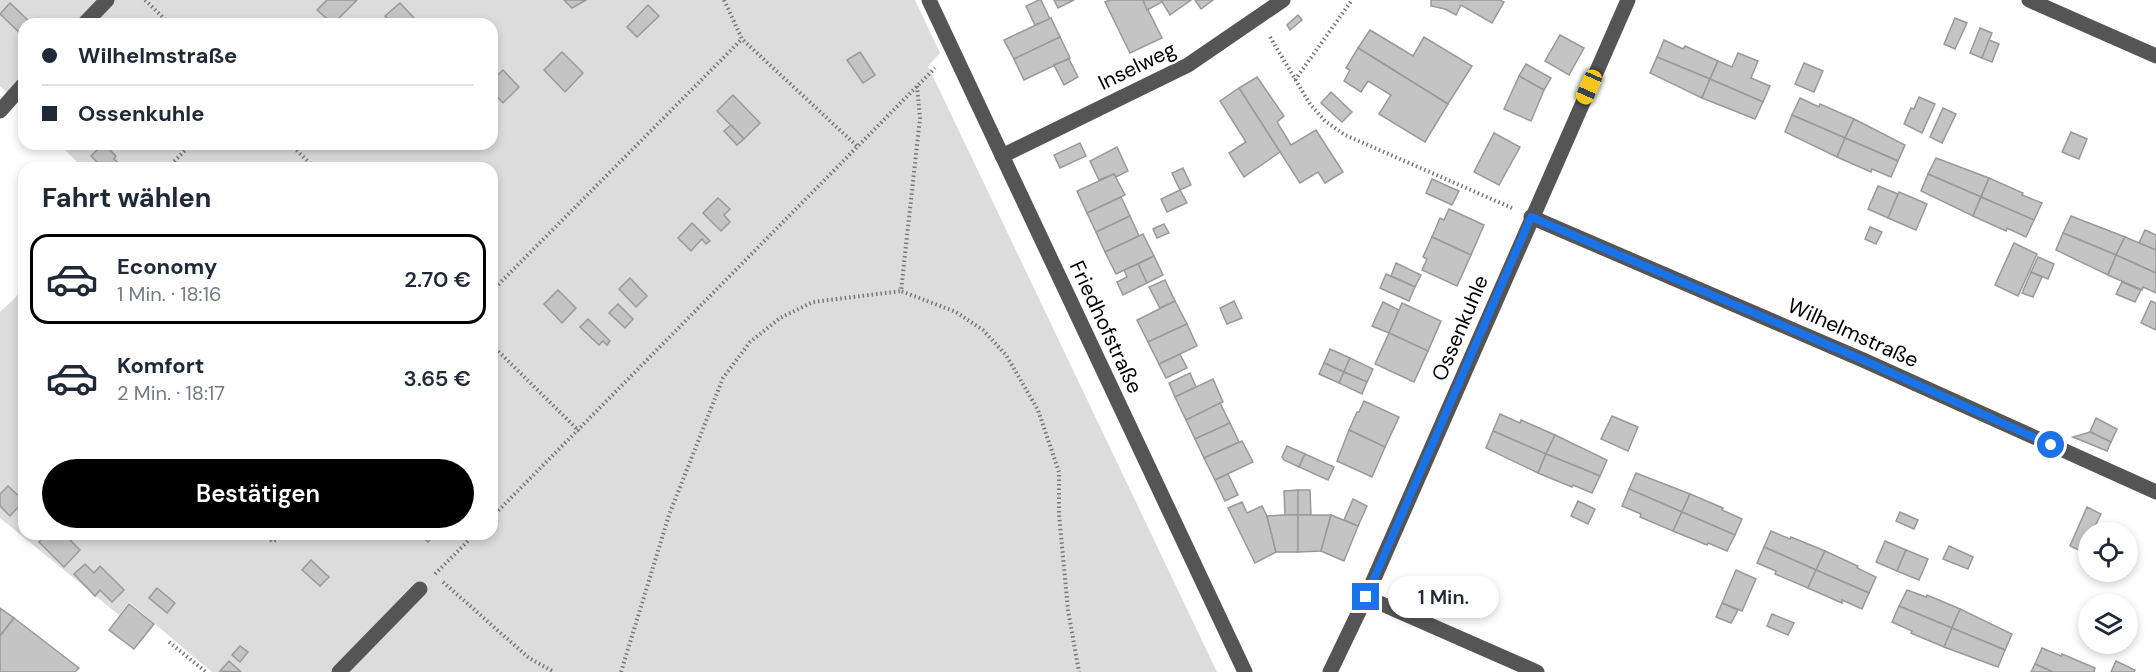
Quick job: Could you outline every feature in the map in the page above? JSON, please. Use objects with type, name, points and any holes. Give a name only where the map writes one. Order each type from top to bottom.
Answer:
[{"type":"street","points":[[90,18],[107,0]]},
{"type":"street","name":"Friedhofstraße","points":[[929,0],[1245,672]]},
{"type":"street","name":"Inselweg","points":[[1002,156],[1188,65],[1282,0]]},
{"type":"street","name":"Ossenkuhle","points":[[1330,672],[1366,597],[1628,0]]},
{"type":"street","points":[[2029,0],[2156,56]]},
{"type":"street","points":[[0,111],[18,91]]},
{"type":"street","name":"Wilhelmstraße","points":[[1531,217],[1874,365],[2156,492]]},
{"type":"street","points":[[339,672],[420,590]]},
{"type":"street","points":[[1366,597],[1537,672]]},
{"type":"path","points":[[146,0],[164,18]]},
{"type":"path","points":[[724,0],[742,39],[857,147]]},
{"type":"path","points":[[1295,80],[1352,0]]},
{"type":"path","points":[[1259,18],[1310,104],[1325,121],[1345,135],[1531,217]]},
{"type":"path","points":[[498,285],[742,39]]},
{"type":"path","points":[[498,511],[952,50]]},
{"type":"path","points":[[901,291],[920,118],[917,86]]},
{"type":"path","points":[[174,162],[185,150]]},
{"type":"path","points":[[296,150],[309,162]]},
{"type":"path","points":[[621,672],[669,515],[723,378],[750,342],[780,318],[813,302],[901,291],[956,312],[983,330],[1006,355],[1038,410],[1059,472],[1059,514],[1068,610],[1079,672]]},
{"type":"path","points":[[498,351],[579,431]]},
{"type":"path","points":[[469,540],[434,575],[529,658],[554,672]]},
{"type":"path","points":[[169,642],[206,672]]},
{"type":"shaded area","points":[[0,0],[915,0],[940,53],[928,66],[1217,672],[212,672],[129,602],[119,615],[27,540],[498,540],[498,162],[77,162],[65,150],[498,150],[498,18],[18,18],[18,103],[0,86]]},
{"type":"shaded area","points":[[18,295],[18,533],[0,518],[0,312]]},
{"type":"building","points":[[327,0],[357,0],[339,18],[326,18],[317,10]]},
{"type":"building","points":[[564,0],[586,0],[572,8]]},
{"type":"building","points":[[1039,0],[1050,19],[1035,25],[1026,6]]},
{"type":"building","points":[[1054,0],[1074,0],[1058,8]]},
{"type":"building","points":[[1143,0],[1162,38],[1130,53],[1105,2]]},
{"type":"building","points":[[1143,0],[1161,0],[1162,2],[1147,10]]},
{"type":"building","points":[[1161,0],[1191,0],[1170,15]]},
{"type":"building","points":[[1195,0],[1213,0],[1201,9]]},
{"type":"building","points":[[1431,0],[1500,0],[1504,2],[1492,23],[1461,5],[1456,15],[1445,9],[1431,6]]},
{"type":"building","points":[[10,3],[26,18],[18,18],[18,31],[0,14]]},
{"type":"building","points":[[400,3],[414,18],[387,18],[385,16]]},
{"type":"building","points":[[648,5],[659,16],[637,37],[627,27]]},
{"type":"building","points":[[1298,15],[1302,20],[1290,30],[1287,25]]},
{"type":"building","points":[[1051,18],[1060,37],[1014,59],[1004,40]]},
{"type":"building","points":[[1955,18],[1967,23],[1955,49],[1944,44]]},
{"type":"building","points":[[1980,28],[1992,33],[1982,58],[1970,53]]},
{"type":"building","points":[[1370,30],[1413,56],[1424,37],[1472,66],[1448,104],[1358,48]]},
{"type":"building","points":[[1560,35],[1584,48],[1569,75],[1545,61]]},
{"type":"building","points":[[1060,37],[1070,58],[1024,80],[1014,59]]},
{"type":"building","points":[[1664,40],[1683,49],[1685,46],[1718,61],[1710,79],[1657,57]]},
{"type":"building","points":[[1989,40],[1999,44],[1992,62],[1982,58]]},
{"type":"building","points":[[1358,48],[1448,104],[1425,142],[1379,114],[1391,95],[1368,81],[1361,92],[1344,81],[1350,70],[1346,68]]},
{"type":"building","points":[[562,52],[583,73],[565,92],[544,70]]},
{"type":"building","points":[[860,52],[875,75],[863,83],[847,60]]},
{"type":"building","points":[[1738,53],[1758,61],[1751,78],[1770,86],[1763,102],[1710,79],[1718,61],[1732,67]]},
{"type":"building","points":[[1657,57],[1710,79],[1702,98],[1650,73]]},
{"type":"building","points":[[1069,59],[1078,77],[1064,85],[1054,65]]},
{"type":"building","points":[[1804,63],[1823,71],[1814,92],[1795,84]]},
{"type":"building","points":[[1526,64],[1551,78],[1544,90],[1519,76]]},
{"type":"building","points":[[503,70],[519,87],[503,103],[498,98],[498,75]]},
{"type":"building","points":[[1519,76],[1544,90],[1531,121],[1504,109]]},
{"type":"building","points":[[1257,77],[1284,116],[1277,122],[1291,145],[1316,130],[1343,172],[1325,183],[1318,172],[1300,183],[1239,88]]},
{"type":"building","points":[[1710,79],[1763,102],[1755,119],[1702,98]]},
{"type":"building","points":[[1239,88],[1280,152],[1244,177],[1229,153],[1246,142],[1220,101]]},
{"type":"building","points":[[1331,92],[1352,112],[1342,122],[1321,103]]},
{"type":"building","points":[[733,95],[760,123],[744,139],[717,111]]},
{"type":"building","points":[[1919,97],[1935,104],[1922,133],[1904,124]]},
{"type":"building","points":[[1800,98],[1854,119],[1845,138],[1792,115]]},
{"type":"building","points":[[1943,108],[1956,114],[1942,143],[1930,137]]},
{"type":"building","points":[[1792,115],[1845,138],[1837,157],[1785,132]]},
{"type":"building","points":[[1854,119],[1905,145],[1898,161],[1845,138]]},
{"type":"building","points":[[731,125],[744,139],[737,145],[724,131]]},
{"type":"building","points":[[2071,132],[2087,139],[2079,159],[2062,152]]},
{"type":"building","points":[[1494,133],[1520,147],[1499,185],[1474,172]]},
{"type":"building","points":[[1845,138],[1898,161],[1891,177],[1872,169],[1871,172],[1837,157]]},
{"type":"building","points":[[1080,143],[1086,156],[1060,168],[1054,155]]},
{"type":"building","points":[[1117,147],[1128,171],[1116,177],[1114,174],[1099,180],[1090,161]]},
{"type":"building","points":[[97,150],[110,150],[116,156],[114,159],[117,162],[97,162],[91,156]]},
{"type":"building","points":[[1936,158],[1989,178],[1981,197],[1928,174]]},
{"type":"building","points":[[1183,168],[1191,185],[1180,190],[1172,173]]},
{"type":"building","points":[[1114,174],[1125,195],[1087,213],[1077,191]]},
{"type":"building","points":[[1928,174],[1981,197],[1973,216],[1921,191]]},
{"type":"building","points":[[1989,178],[2042,203],[2034,220],[1981,197]]},
{"type":"building","points":[[1432,179],[1459,191],[1452,205],[1426,193]]},
{"type":"building","points":[[1878,186],[1898,194],[1888,218],[1868,209]]},
{"type":"building","points":[[1180,190],[1187,203],[1167,212],[1161,199]]},
{"type":"building","points":[[1899,192],[1927,204],[1916,230],[1888,218]]},
{"type":"building","points":[[1121,197],[1130,216],[1096,232],[1087,213]]},
{"type":"building","points":[[1981,197],[2034,220],[2026,237],[1973,216]]},
{"type":"building","points":[[718,198],[730,209],[724,215],[730,222],[721,231],[703,213]]},
{"type":"building","points":[[1449,209],[1484,225],[1471,255],[1432,237],[1440,218],[1444,220]]},
{"type":"building","points":[[1130,216],[1139,236],[1105,252],[1096,232]]},
{"type":"building","points":[[2071,216],[2125,237],[2116,255],[2063,233]]},
{"type":"building","points":[[692,223],[710,241],[706,244],[702,239],[691,251],[678,238]]},
{"type":"building","points":[[1164,224],[1169,233],[1157,238],[1153,229]]},
{"type":"building","points":[[1870,227],[1882,232],[1876,244],[1865,239]]},
{"type":"building","points":[[2145,230],[2156,235],[2156,250],[2139,243]]},
{"type":"building","points":[[2063,233],[2116,255],[2108,275],[2056,250]]},
{"type":"building","points":[[1143,234],[1154,256],[1116,274],[1105,252]]},
{"type":"building","points":[[1432,237],[1471,255],[1457,286],[1422,270],[1427,259],[1423,257]]},
{"type":"building","points":[[2125,237],[2156,250],[2156,273],[2116,255]]},
{"type":"building","points":[[2014,243],[2037,254],[2018,296],[1995,285]]},
{"type":"building","points":[[2116,255],[2156,273],[2156,293],[2143,287],[2142,290],[2108,275]]},
{"type":"building","points":[[1154,256],[1163,275],[1147,283],[1138,264]]},
{"type":"building","points":[[2038,257],[2054,264],[2048,279],[2031,272]]},
{"type":"building","points":[[1396,263],[1421,275],[1415,287],[1391,276]]},
{"type":"building","points":[[1138,264],[1147,283],[1123,295],[1117,282],[1127,277],[1124,270]]},
{"type":"building","points":[[2031,272],[2042,277],[2033,297],[2022,293]]},
{"type":"building","points":[[1386,274],[1415,287],[1409,301],[1380,288]]},
{"type":"building","points":[[630,278],[647,296],[636,307],[619,289]]},
{"type":"building","points":[[1165,280],[1175,301],[1160,308],[1149,287]]},
{"type":"building","points":[[2122,282],[2141,290],[2135,302],[2116,294]]},
{"type":"building","points":[[558,290],[576,308],[562,323],[544,304]]},
{"type":"building","points":[[1175,301],[1187,324],[1148,342],[1137,320]]},
{"type":"building","points":[[1234,301],[1242,318],[1227,324],[1220,308]]},
{"type":"building","points":[[2151,301],[2156,303],[2156,330],[2141,323]]},
{"type":"building","points":[[1383,302],[1399,310],[1389,333],[1372,326]]},
{"type":"building","points":[[1402,303],[1441,321],[1428,351],[1389,333]]},
{"type":"building","points":[[618,304],[633,319],[625,328],[609,313]]},
{"type":"building","points":[[588,319],[610,341],[607,345],[603,341],[599,345],[580,327]]},
{"type":"building","points":[[1187,324],[1197,346],[1159,364],[1148,342]]},
{"type":"building","points":[[1389,333],[1428,351],[1414,382],[1375,364]]},
{"type":"building","points":[[1330,349],[1350,358],[1344,372],[1324,363]]},
{"type":"building","points":[[1180,354],[1187,368],[1166,378],[1159,364]]},
{"type":"building","points":[[1350,358],[1373,369],[1367,382],[1344,372]]},
{"type":"building","points":[[1324,363],[1344,372],[1339,383],[1319,374]]},
{"type":"building","points":[[1344,372],[1367,382],[1362,394],[1339,383]]},
{"type":"building","points":[[1190,373],[1196,387],[1175,397],[1169,383]]},
{"type":"building","points":[[1213,379],[1223,402],[1186,420],[1175,397]]},
{"type":"building","points":[[1364,401],[1399,417],[1385,447],[1349,430]]},
{"type":"building","points":[[1220,403],[1230,423],[1195,439],[1186,420]]},
{"type":"building","points":[[1500,414],[1520,423],[1521,420],[1555,435],[1546,454],[1493,431]]},
{"type":"building","points":[[1612,416],[1638,427],[1628,451],[1601,439]]},
{"type":"building","points":[[2096,418],[2117,429],[2111,442],[2090,432]]},
{"type":"building","points":[[1230,423],[1239,442],[1204,458],[1195,439]]},
{"type":"building","points":[[1349,430],[1385,447],[1372,477],[1337,461]]},
{"type":"building","points":[[1493,431],[1546,454],[1538,473],[1486,448]]},
{"type":"building","points":[[2090,432],[2111,442],[2107,451],[2073,437]]},
{"type":"building","points":[[1555,435],[1607,460],[1600,476],[1546,454]]},
{"type":"building","points":[[1242,441],[1253,462],[1215,480],[1204,458]]},
{"type":"building","points":[[1287,446],[1305,454],[1299,467],[1282,457]]},
{"type":"building","points":[[1305,454],[1334,467],[1328,480],[1299,467]]},
{"type":"building","points":[[1546,454],[1600,476],[1592,493],[1538,473]]},
{"type":"building","points":[[1636,473],[1690,494],[1682,512],[1629,489]]},
{"type":"building","points":[[1228,474],[1238,495],[1225,501],[1215,480]]},
{"type":"building","points":[[8,486],[18,495],[18,507],[10,516],[0,506],[0,494]]},
{"type":"building","points":[[1629,489],[1682,512],[1673,531],[1640,517],[1641,514],[1622,506]]},
{"type":"building","points":[[1298,490],[1298,515],[1285,515],[1284,491]]},
{"type":"building","points":[[1298,490],[1310,490],[1311,515],[1298,515]]},
{"type":"building","points":[[1690,494],[1742,519],[1735,535],[1682,512]]},
{"type":"building","points":[[1353,499],[1367,506],[1358,526],[1344,520]]},
{"type":"building","points":[[1578,501],[1595,509],[1588,524],[1571,516]]},
{"type":"building","points":[[1242,502],[1247,513],[1262,506],[1267,516],[1276,552],[1255,563],[1228,508]]},
{"type":"building","points":[[2087,507],[2101,514],[2097,522],[2080,522]]},
{"type":"building","points":[[1682,512],[1735,535],[1727,551],[1673,531]]},
{"type":"building","points":[[1900,512],[1918,520],[1914,529],[1896,521]]},
{"type":"building","points":[[1298,515],[1298,552],[1276,552],[1267,516]]},
{"type":"building","points":[[1298,515],[1331,515],[1321,551],[1298,552]]},
{"type":"building","points":[[1331,515],[1358,526],[1344,561],[1321,551]]},
{"type":"building","points":[[2078,528],[2078,550],[2070,546]]},
{"type":"building","points":[[1771,531],[1825,551],[1816,570],[1764,547]]},
{"type":"building","points":[[41,540],[70,540],[80,550],[64,567],[39,542]]},
{"type":"building","points":[[1885,541],[1906,550],[1897,571],[1876,562]]},
{"type":"building","points":[[1949,546],[1973,557],[1968,569],[1943,559]]},
{"type":"building","points":[[1764,547],[1816,570],[1808,588],[1775,574],[1776,571],[1757,563]]},
{"type":"building","points":[[1906,550],[1928,559],[1919,580],[1897,571]]},
{"type":"building","points":[[1825,551],[1876,577],[1869,593],[1816,570]]},
{"type":"building","points":[[311,560],[329,577],[320,586],[302,570]]},
{"type":"building","points":[[85,564],[94,573],[100,566],[124,590],[112,602],[100,590],[95,596],[74,574]]},
{"type":"building","points":[[1736,570],[1756,579],[1742,611],[1722,603]]},
{"type":"building","points":[[1816,570],[1869,593],[1862,609],[1808,588]]},
{"type":"building","points":[[157,588],[175,603],[167,613],[149,598]]},
{"type":"building","points":[[1907,590],[1926,597],[1927,595],[1960,609],[1952,628],[1899,606]]},
{"type":"building","points":[[1722,603],[1738,610],[1731,623],[1716,617]]},
{"type":"building","points":[[129,604],[154,624],[134,649],[109,630]]},
{"type":"building","points":[[1899,606],[1952,628],[1944,647],[1892,622]]},
{"type":"building","points":[[0,608],[14,618],[0,636]]},
{"type":"building","points":[[1960,609],[2012,634],[2005,650],[1952,628]]},
{"type":"building","points":[[1772,614],[1794,623],[1788,635],[1767,626]]},
{"type":"building","points":[[14,618],[79,668],[75,672],[0,672],[0,636]]},
{"type":"building","points":[[1952,628],[2005,650],[1998,667],[1944,647]]},
{"type":"building","points":[[240,646],[248,652],[240,662],[232,655]]},
{"type":"building","points":[[2042,648],[2095,668],[2094,672],[2053,672],[2035,664]]},
{"type":"building","points":[[229,661],[241,672],[220,671]]},
{"type":"building","points":[[2116,661],[2135,670],[2134,672],[2111,672]]},
{"type":"building","points":[[2035,664],[2053,672],[2031,672]]},
{"type":"route","points":[[1366,597],[1531,217],[1863,360],[2051,445]]}]
